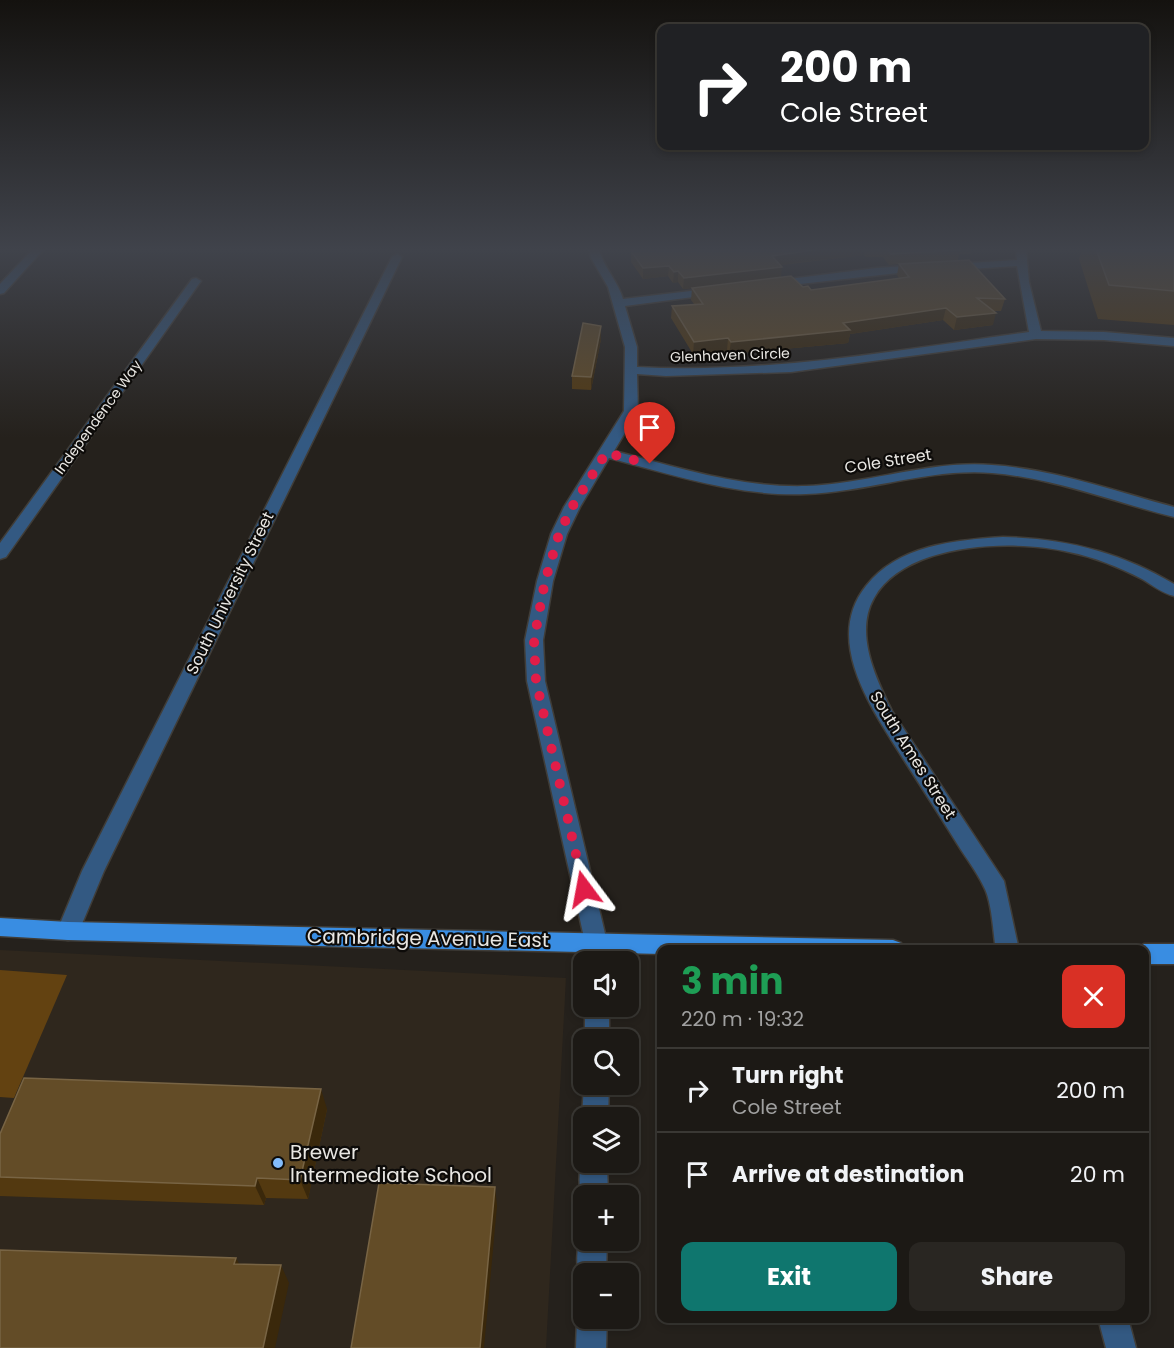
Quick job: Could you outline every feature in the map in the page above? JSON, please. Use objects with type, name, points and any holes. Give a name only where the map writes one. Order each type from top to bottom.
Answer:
[{"type":"main road","name":"Cambridge Avenue East","points":[[0,927],[573,951]]},
{"type":"main road","name":"Cambridge Avenue East","points":[[639,952],[657,952]]},
{"type":"main road","points":[[1149,954],[1174,954]]},
{"type":"street","name":"Independence Way","points":[[0,554],[174,312]]},
{"type":"street","name":"South University Street","points":[[68,931],[93,871],[370,312]]},
{"type":"street","points":[[597,951],[536,681],[534,640],[545,581],[559,534],[572,507],[631,411],[631,347],[621,312]]},
{"type":"street","points":[[1029,312],[1036,335]]},
{"type":"street","name":"Glenhaven Circle","points":[[630,370],[666,372],[791,368],[1036,335],[1104,336],[1174,342]]},
{"type":"street","name":"Cole Street","points":[[606,453],[738,485],[781,490],[828,489],[942,471],[991,469],[1052,479],[1174,512]]},
{"type":"street","name":"South Ames Street","points":[[1007,945],[996,887],[884,713],[872,690],[863,665],[858,639],[858,624],[868,593],[881,579],[913,558],[953,546],[998,540],[1044,543],[1085,551],[1127,566],[1174,591]]},
{"type":"street","points":[[1114,1323],[1121,1348]]},
{"type":"street","points":[[591,1348],[592,1329]]},
{"type":"shaded area","name":"Brewer Intermediate School","points":[[0,950],[566,978],[546,1348],[0,1348]]},
{"type":"shaded area","points":[[0,970],[67,975],[14,1098],[0,1097]]},
{"type":"building","points":[[676,312],[919,312],[843,323],[850,330],[731,342],[728,338],[694,342]]},
{"type":"building","points":[[951,312],[996,313],[957,317]]},
{"type":"building","points":[[583,323],[601,326],[591,377],[572,376]]},
{"type":"building","points":[[24,1078],[321,1089],[300,1180],[257,1178],[255,1186],[0,1177],[0,1134]]},
{"type":"building","points":[[379,1183],[495,1187],[480,1348],[351,1348]]},
{"type":"building","points":[[0,1250],[236,1258],[234,1264],[281,1265],[263,1348],[0,1348]]},
{"type":"place","name":"Brewer Intermediate School","points":[[278,1163]]},
{"type":"route","points":[[584,889],[536,681],[534,640],[545,581],[559,534],[572,507],[606,453],[650,464]]}]
